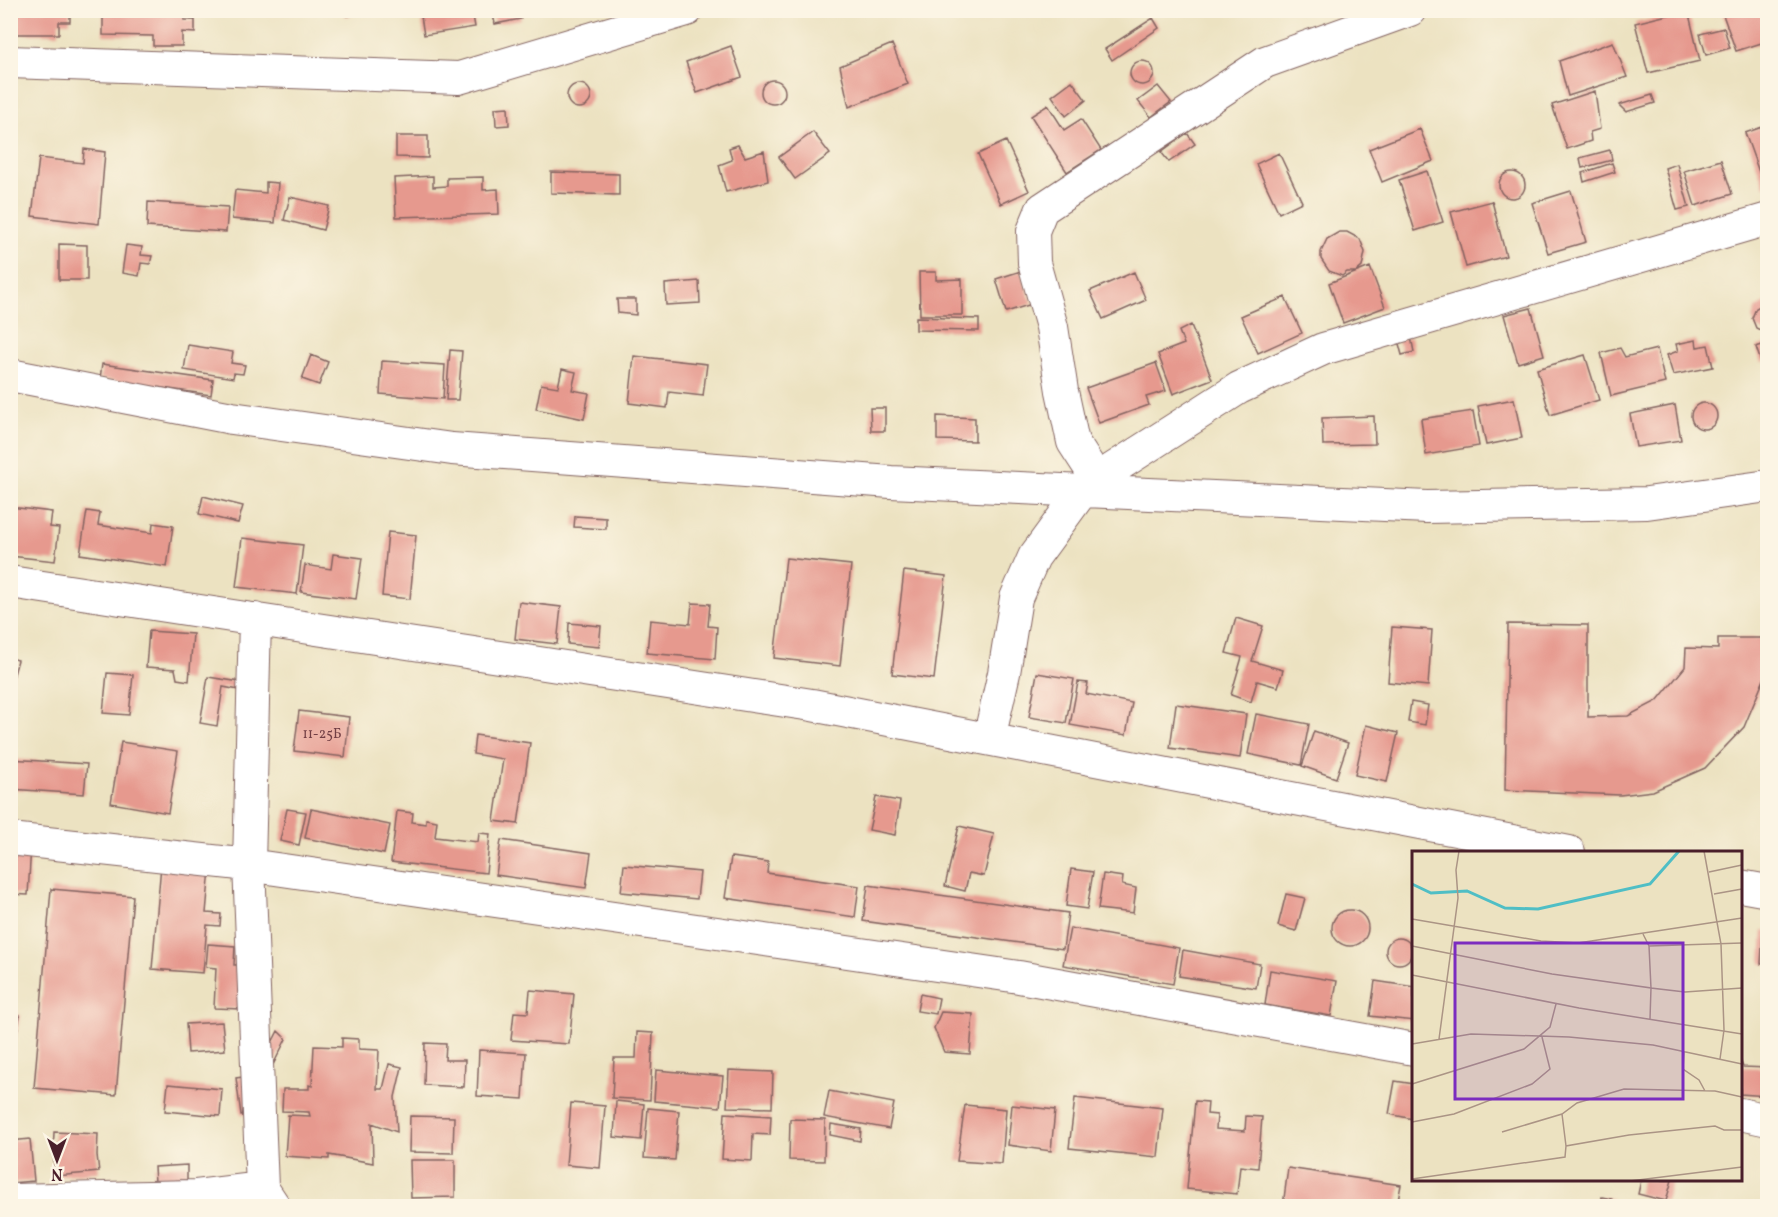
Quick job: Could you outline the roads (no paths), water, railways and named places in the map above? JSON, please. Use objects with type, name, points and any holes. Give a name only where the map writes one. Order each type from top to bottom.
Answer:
[{"type":"street","points":[[10,62],[459,78],[687,10]]},
{"type":"street","points":[[1090,484],[1073,442],[1052,327],[1034,262],[1033,231],[1042,209],[1265,62],[1410,10]]},
{"type":"street","points":[[988,740],[1004,673],[1016,598],[1034,557],[1090,484],[1239,388],[1323,349],[1767,219]]},
{"type":"street","points":[[10,375],[232,417],[452,449],[891,482],[1090,484],[1427,507],[1647,503],[1767,486]]},
{"type":"street","points":[[10,582],[812,705],[1564,851]]},
{"type":"street","points":[[10,1200],[196,1196],[268,1197],[249,865],[255,619]]},
{"type":"street","points":[[10,839],[249,865],[1018,977],[1412,1049]]},
{"type":"street","points":[[1742,886],[1767,891]]},
{"type":"street","points":[[1742,1114],[1767,1120]]}]
